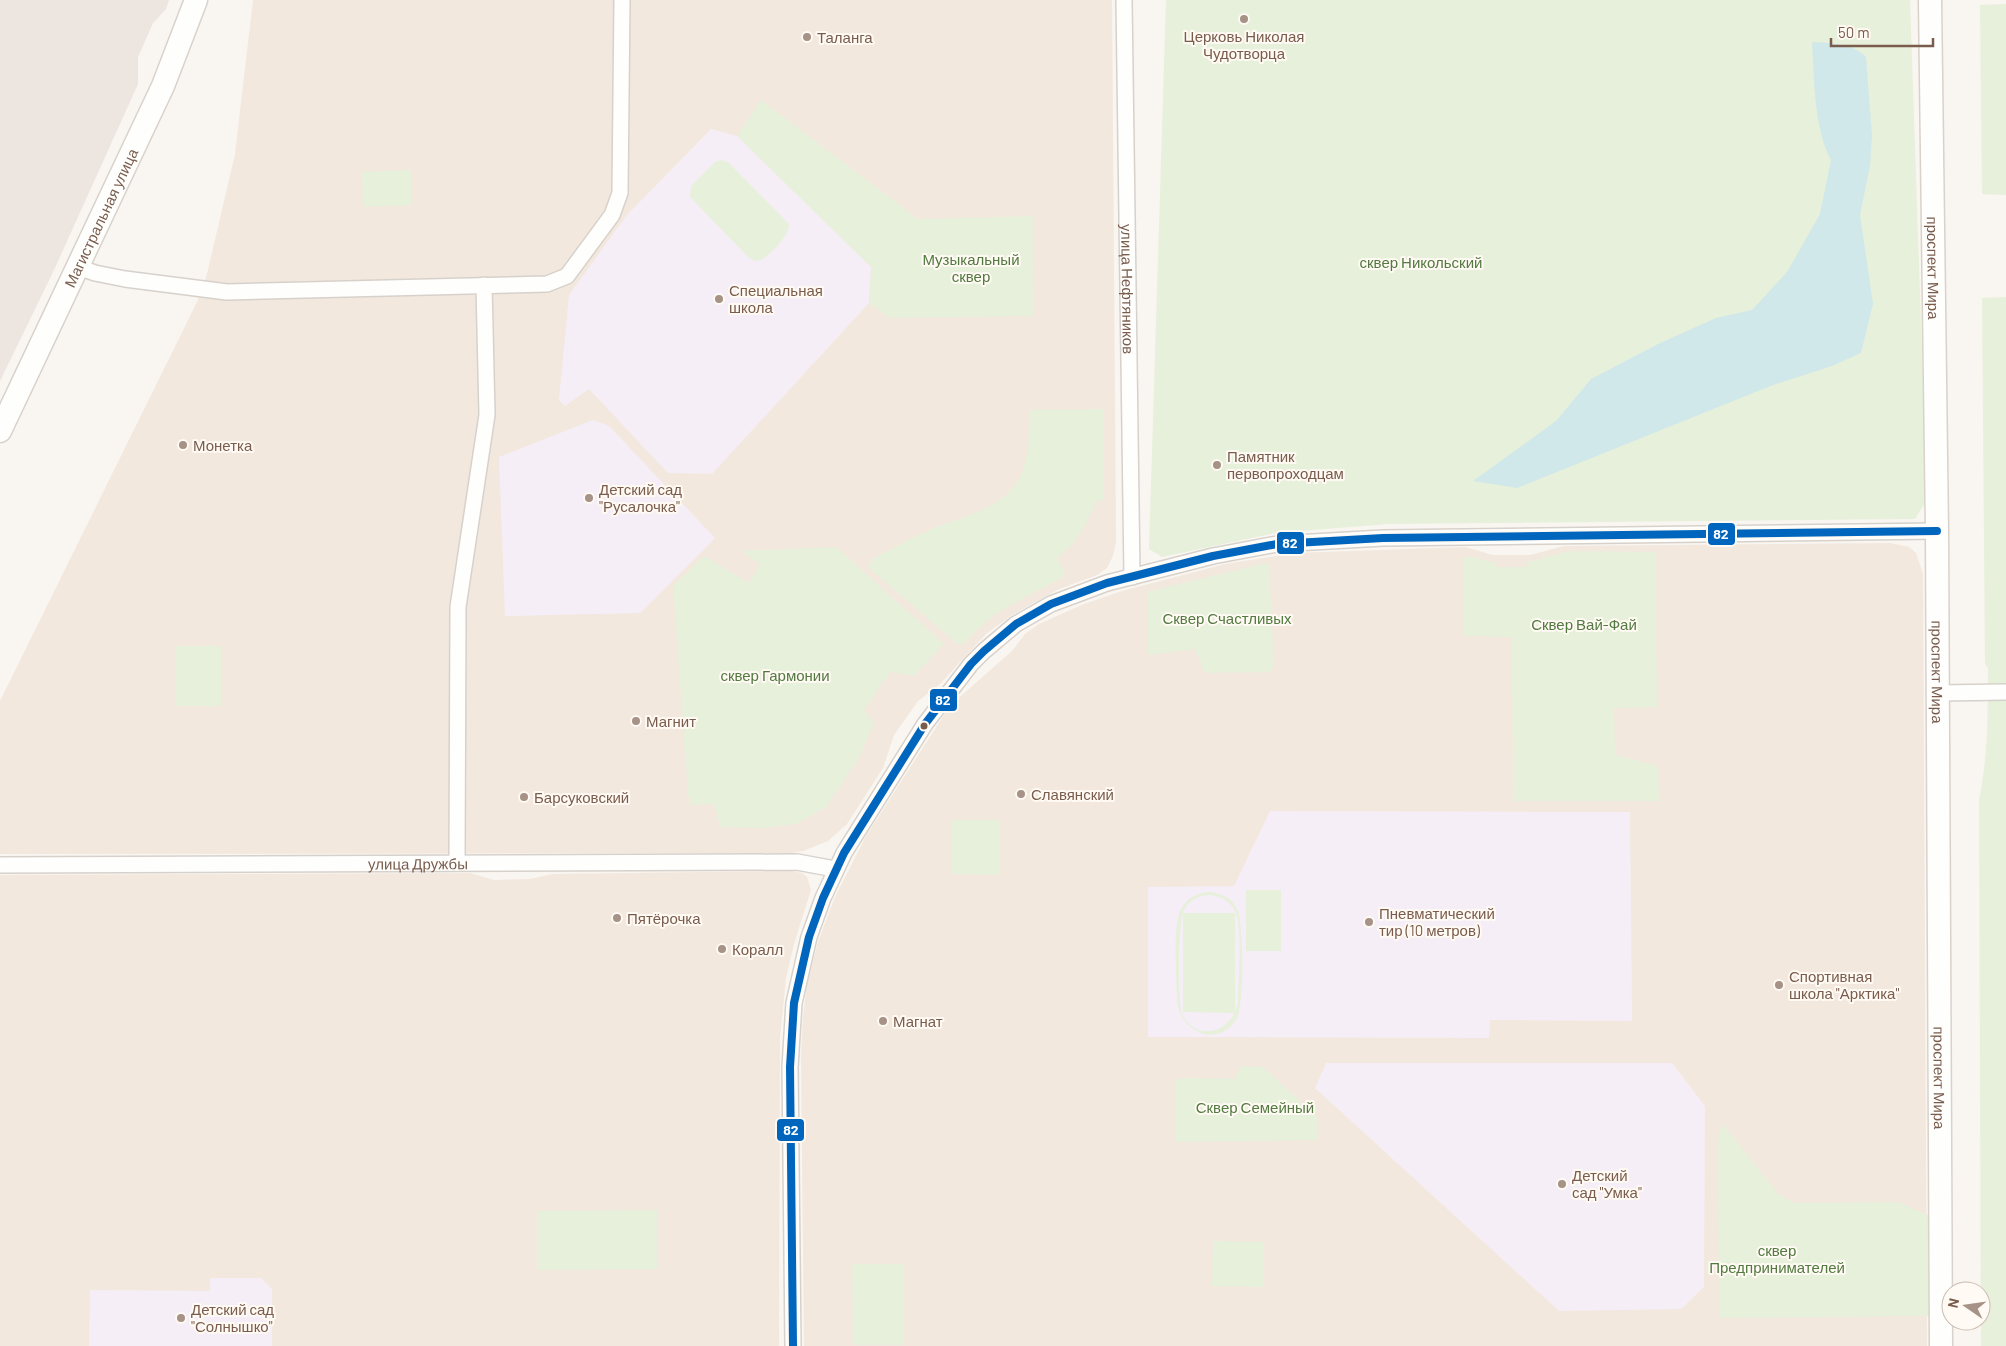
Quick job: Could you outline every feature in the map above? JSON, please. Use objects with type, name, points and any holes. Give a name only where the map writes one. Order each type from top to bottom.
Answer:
[{"type":"main road","name":"Магистральная улица","points":[[0,431],[163,86],[196,0]]},
{"type":"main road","name":"проспект Мира","points":[[1930,0],[1937,531],[1941,1346]]},
{"type":"street","points":[[78,267],[95,273],[125,279],[219,292],[547,284],[567,276],[617,205],[622,180],[622,0]]},
{"type":"street","name":"улица Нефтяников","points":[[1124,0],[1132,577]]},
{"type":"street","points":[[457,863],[458,607],[486,425],[484,285]]},
{"type":"street","points":[[793,1346],[790,1067],[794,1003],[808,937],[835,869],[930,717],[957,680],[984,651],[1016,624],[1042,609],[1078,593],[1132,577],[1255,547],[1339,540],[1937,531]]},
{"type":"street","points":[[1938,693],[2006,692]]},
{"type":"street","name":"улица Дружбы","points":[[0,865],[797,862],[835,869]]},
{"type":"shaded area","points":[[0,0],[169,0],[166,9],[153,23],[138,57],[138,84],[54,270],[0,381]]},
{"type":"shaded area","points":[[253,0],[1112,0],[1116,542],[1113,556],[1107,568],[1097,575],[1057,590],[1012,615],[986,634],[940,684],[918,701],[894,735],[883,768],[847,824],[828,841],[803,851],[790,853],[0,854],[0,701],[197,302],[207,274],[235,154]]},
{"type":"shaded area","name":"Специальная школа","points":[[711,129],[737,136],[871,267],[869,303],[712,474],[668,473],[589,389],[565,406],[559,400],[569,295],[626,216]]},
{"type":"shaded area","name":"Детский сад \"Русалочка\"","points":[[593,420],[609,426],[715,538],[640,613],[505,616],[499,457]]},
{"type":"shaded area","points":[[1890,543],[1909,547],[1916,553],[1923,574],[1927,1346],[804,1346],[801,1056],[807,984],[818,942],[835,897],[866,836],[944,715],[954,702],[1012,651],[1025,634],[1039,624],[1084,604],[1122,591],[1225,564],[1295,553],[1465,547],[1493,555],[1530,555],[1564,546]]},
{"type":"shaded area","points":[[1270,811],[1630,812],[1632,1021],[1490,1020],[1489,1038],[1148,1037],[1148,887],[1234,886]]},
{"type":"shaded area","points":[[791,871],[802,873],[807,877],[811,890],[794,944],[786,978],[780,1038],[779,1346],[0,1346],[0,875],[470,873],[494,880],[530,879],[553,874]]},
{"type":"shaded area","name":"Детский сад \"Умка\"","points":[[1326,1063],[1672,1063],[1705,1106],[1704,1287],[1681,1309],[1559,1311],[1315,1088]]},
{"type":"shaded area","name":"Детский сад \"Солнышко\"","points":[[210,1278],[261,1278],[272,1289],[272,1346],[89,1346],[90,1290],[210,1291]]},
{"type":"green space","name":"сквер Никольский","points":[[1166,0],[1910,0],[1927,500],[1915,519],[1389,524],[1275,533],[1162,557],[1149,549]]},
{"type":"green space","points":[[2006,4],[2006,195],[1982,194],[1980,5]]},
{"type":"green space","name":"Музыкальный сквер","points":[[761,100],[918,219],[1033,216],[1034,316],[890,318],[869,303],[871,267],[737,136]]},
{"type":"green space","points":[[721,160],[728,162],[789,224],[779,245],[769,255],[759,261],[749,258],[690,197],[691,186],[715,162]]},
{"type":"green space","points":[[411,170],[412,205],[363,207],[362,172]]},
{"type":"green space","points":[[2006,297],[2006,1346],[1981,1346],[1981,1331],[1991,1331],[1991,1281],[1981,1281],[1979,800],[1986,751],[1988,718],[1988,668],[1985,664],[1982,298]]},
{"type":"green space","points":[[1103,409],[1103,500],[1096,501],[1081,532],[1057,558],[1063,568],[1063,577],[996,613],[960,646],[868,567],[872,559],[923,533],[980,511],[1004,497],[1020,477],[1026,461],[1029,410]]},
{"type":"green space","name":"сквер Гармонии","points":[[836,547],[944,644],[914,676],[890,672],[864,710],[874,723],[859,758],[826,807],[796,824],[761,828],[720,827],[714,804],[691,805],[688,793],[673,586],[704,556],[749,583],[760,564],[741,551]]},
{"type":"green space","name":"Сквер Вай-Фай","points":[[1569,551],[1655,552],[1657,707],[1614,708],[1615,755],[1658,766],[1659,801],[1513,801],[1512,637],[1464,636],[1464,558],[1467,556],[1495,563],[1495,567],[1527,567],[1528,562]]},
{"type":"green space","name":"Сквер Счастливых","points":[[1266,563],[1269,565],[1274,665],[1270,672],[1205,673],[1195,649],[1148,655],[1147,592]]},
{"type":"green space","points":[[175,646],[221,646],[221,706],[175,706]]},
{"type":"green space","points":[[952,820],[999,820],[999,875],[952,874]]},
{"type":"green space","points":[[1246,890],[1281,890],[1281,951],[1246,951]]},
{"type":"green space","points":[[1205,893],[1222,895],[1235,905],[1239,917],[1242,946],[1241,998],[1237,1018],[1221,1033],[1211,1035],[1193,1029],[1180,1013],[1177,1002],[1176,940],[1178,917],[1186,902],[1196,895]],"holes":[[[1209,895],[1231,904],[1237,918],[1239,929],[1238,1002],[1230,1020],[1215,1030],[1206,1031],[1198,1030],[1190,1025],[1183,1016],[1179,981],[1179,945],[1182,917],[1186,907],[1191,901],[1198,898]]]},
{"type":"green space","points":[[1183,913],[1235,913],[1235,1013],[1183,1012]]},
{"type":"green space","name":"Сквер Семейный","points":[[1241,1066],[1263,1067],[1317,1117],[1317,1140],[1175,1142],[1176,1080],[1183,1078],[1235,1079]]},
{"type":"green space","name":"сквер Предпринимателей","points":[[1723,1124],[1778,1194],[1794,1203],[1898,1202],[1932,1217],[1930,1316],[1719,1318],[1718,1145],[1719,1133]]},
{"type":"green space","points":[[657,1210],[657,1269],[537,1270],[537,1211]]},
{"type":"green space","points":[[1213,1241],[1264,1242],[1263,1287],[1212,1286]]},
{"type":"green space","points":[[852,1264],[903,1264],[904,1345],[853,1345]]},
{"type":"water","points":[[1812,42],[1848,46],[1861,52],[1866,57],[1872,135],[1870,166],[1860,215],[1873,304],[1861,353],[1832,366],[1773,385],[1517,488],[1473,481],[1556,421],[1591,379],[1660,343],[1716,318],[1752,310],[1787,272],[1820,214],[1831,160],[1825,148],[1818,119],[1814,87]]},
{"type":"transit line","name":"82","points":[[793,1346],[790,1067],[794,1003],[809,937],[823,898],[844,853],[925,724],[971,664],[1016,624],[1051,604],[1107,583],[1213,556],[1277,544],[1383,538],[1937,531]]},
{"type":"place","name":"Церковь Николая Чудотворца","points":[[1244,19]]},
{"type":"place","name":"Таланга","points":[[807,37]]},
{"type":"place","name":"Специальная школа","points":[[719,299]]},
{"type":"place","name":"Монетка","points":[[183,445]]},
{"type":"place","name":"Памятник первопроходцам","points":[[1217,465]]},
{"type":"place","name":"Детский сад \"Русалочка\"","points":[[589,498]]},
{"type":"place","name":"Магнит","points":[[636,721]]},
{"type":"place","name":"Славянский","points":[[1021,794]]},
{"type":"place","name":"Барсуковский","points":[[524,797]]},
{"type":"place","name":"Пятёрочка","points":[[617,918]]},
{"type":"place","name":"Пневматический тир (10 метров)","points":[[1369,922]]},
{"type":"place","name":"Коралл","points":[[722,949]]},
{"type":"place","name":"Спортивная школа \"Арктика\"","points":[[1779,985]]},
{"type":"place","name":"Магнат","points":[[883,1021]]},
{"type":"place","name":"Детский сад \"Умка\"","points":[[1562,1184]]},
{"type":"place","name":"Детский сад \"Солнышко\"","points":[[181,1318]]}]
